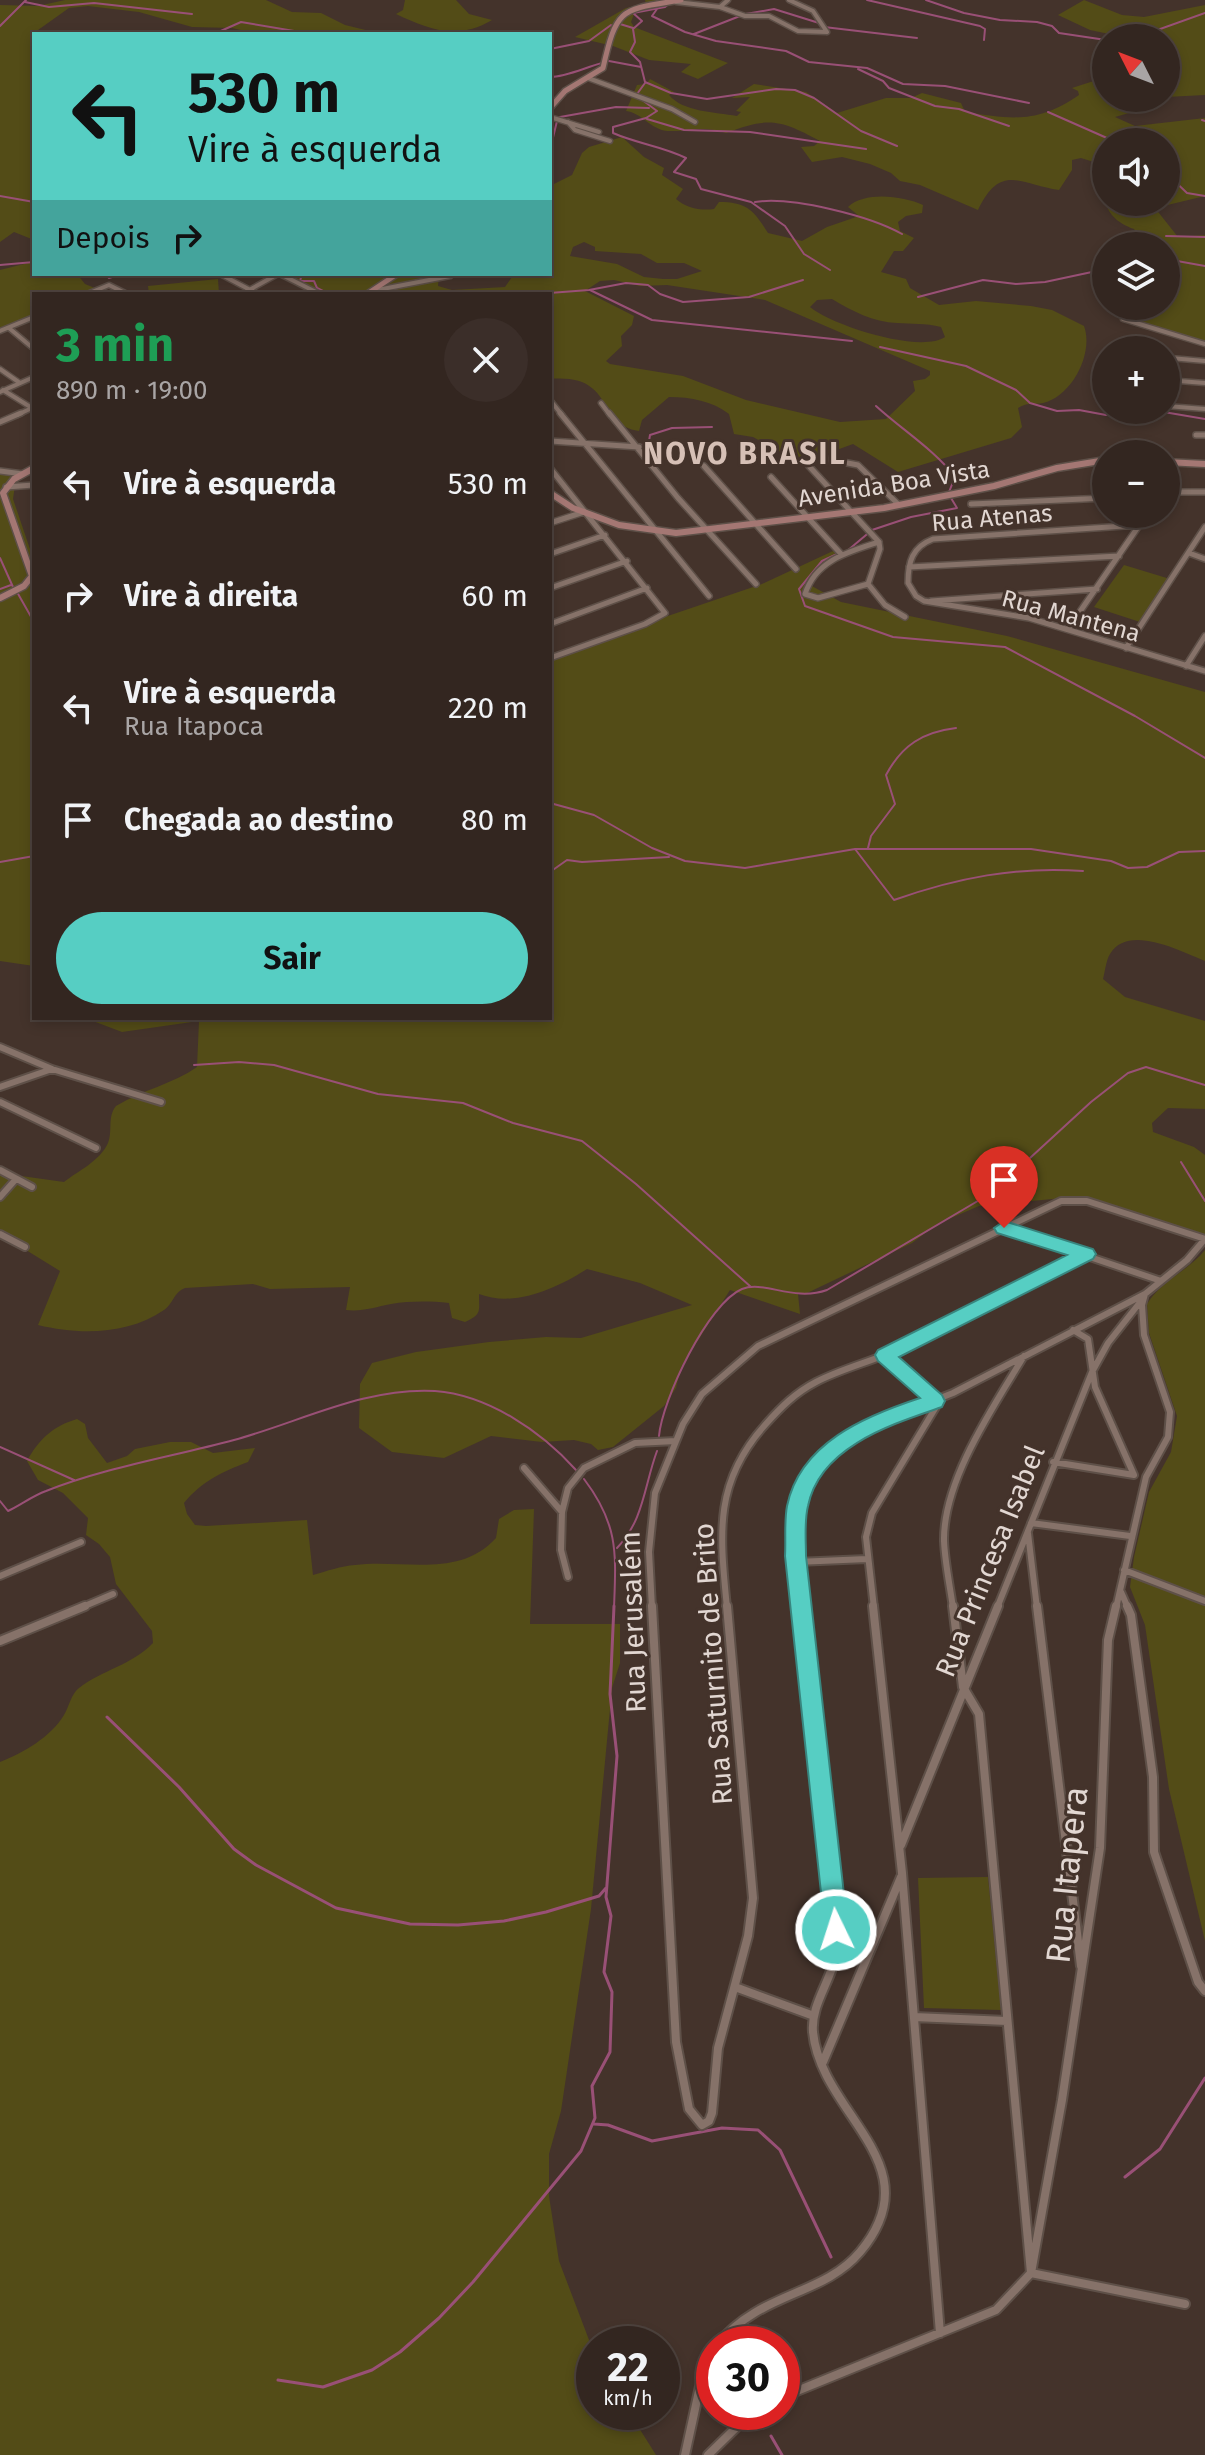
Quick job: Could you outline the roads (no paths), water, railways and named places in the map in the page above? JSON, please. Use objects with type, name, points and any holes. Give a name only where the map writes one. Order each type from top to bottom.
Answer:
[{"type":"street","points":[[720,7],[728,0]]},
{"type":"street","points":[[552,106],[564,92],[605,64],[608,43],[618,17],[631,9],[653,2],[679,1],[720,7],[745,16],[769,16],[798,31],[827,32],[813,11],[789,0]]},
{"type":"street","points":[[588,78],[666,107],[695,122]]},
{"type":"street","points":[[552,118],[599,132]]},
{"type":"street","points":[[568,122],[572,129],[610,141]]},
{"type":"street","points":[[224,276],[254,292]]},
{"type":"street","points":[[246,292],[275,276]]},
{"type":"street","points":[[283,276],[316,292]]},
{"type":"street","points":[[370,292],[394,276]]},
{"type":"street","points":[[374,292],[450,276]]},
{"type":"street","points":[[92,292],[109,285],[123,292]]},
{"type":"street","points":[[0,331],[32,318]]},
{"type":"street","points":[[1126,320],[1205,344]]},
{"type":"street","points":[[9,328],[32,346]]},
{"type":"street","points":[[1180,359],[1205,361]]},
{"type":"street","points":[[0,369],[20,383]]},
{"type":"street","points":[[1,391],[32,378]]},
{"type":"street","points":[[1180,381],[1205,383]]},
{"type":"street","points":[[1,391],[32,406]]},
{"type":"street","points":[[552,403],[709,596]]},
{"type":"street","points":[[601,403],[706,530],[756,584]]},
{"type":"street","points":[[0,422],[32,407]]},
{"type":"street","points":[[1180,407],[1205,409]]},
{"type":"street","points":[[1196,435],[1205,435]]},
{"type":"street","points":[[552,441],[639,447]]},
{"type":"street","points":[[827,459],[858,465],[899,505]]},
{"type":"street","name":"Avenida Boa Vista","points":[[552,494],[584,512],[619,525],[655,532],[685,532],[853,513],[1092,463]]},
{"type":"street","points":[[1180,463],[1205,464]]},
{"type":"street","points":[[808,465],[879,542],[880,549],[868,584]]},
{"type":"street","points":[[704,466],[796,569]]},
{"type":"street","points":[[0,598],[30,580],[31,567],[3,496],[6,487],[32,469]]},
{"type":"street","points":[[0,471],[23,474]]},
{"type":"street","points":[[552,471],[665,611],[662,617],[645,624],[552,657]]},
{"type":"street","points":[[771,477],[805,518],[842,555]]},
{"type":"street","points":[[6,487],[32,485]]},
{"type":"street","points":[[1180,492],[1205,492]]},
{"type":"street","points":[[971,504],[1092,499]]},
{"type":"street","points":[[552,522],[584,512]]},
{"type":"street","points":[[1126,648],[1205,527]]},
{"type":"street","name":"Rua Atenas","points":[[927,602],[918,598],[911,589],[909,567],[916,548],[933,539],[1095,528]]},
{"type":"street","points":[[1068,629],[1137,528]]},
{"type":"street","points":[[552,553],[605,535]]},
{"type":"street","points":[[868,584],[829,597],[806,596],[806,588],[825,562],[879,542]]},
{"type":"street","points":[[1189,553],[1205,559]]},
{"type":"street","points":[[909,567],[1119,556]]},
{"type":"street","points":[[552,587],[627,561]]},
{"type":"street","points":[[868,584],[887,607],[905,617]]},
{"type":"street","points":[[552,623],[647,588]]},
{"type":"street","points":[[927,602],[1097,589]]},
{"type":"street","name":"Rua Mantena","points":[[927,602],[1020,616],[1205,671]]},
{"type":"street","points":[[1186,666],[1205,636]]},
{"type":"street","points":[[0,1047],[52,1069],[161,1102]]},
{"type":"street","points":[[0,1087],[52,1069]]},
{"type":"street","points":[[0,1102],[96,1148]]},
{"type":"street","points":[[0,1170],[32,1187]]},
{"type":"street","points":[[0,1197],[16,1179]]},
{"type":"street","name":"Rua Jerusalém","points":[[702,2125],[689,2109],[676,2042],[649,1552],[655,1493],[676,1441],[702,1394],[758,1346],[1061,1201],[1078,1200],[1205,1239]]},
{"type":"street","points":[[1004,1228],[1161,1281]]},
{"type":"street","points":[[0,1234],[25,1247]]},
{"type":"street","points":[[733,2326],[753,2310],[832,2274],[854,2260],[873,2240],[888,2198],[885,2176],[875,2153],[823,2062],[814,2037],[814,2016],[834,1956],[836,1913],[796,1562],[797,1507],[805,1484],[818,1463],[834,1448],[885,1418],[936,1401],[1073,1330],[1143,1298],[1187,1260],[1205,1239]]},
{"type":"street","name":"Rua Saturnito de Brito","points":[[702,2125],[709,2121],[713,2111],[719,2046],[748,1944],[753,1898],[722,1554],[725,1501],[731,1475],[744,1448],[763,1423],[788,1399],[818,1381],[885,1355],[1086,1254]]},
{"type":"street","name":"Rua Princesa Isabel","points":[[899,1849],[1092,1372],[1108,1343],[1143,1298]]},
{"type":"street","name":"Rua Itapera","points":[[1031,2273],[1082,1976],[1102,1820],[1108,1640],[1146,1477],[1168,1437],[1170,1412],[1142,1327],[1143,1298]]},
{"type":"street","points":[[1073,1330],[1088,1339],[1095,1387],[1134,1475]]},
{"type":"street","points":[[885,1355],[936,1401]]},
{"type":"street","points":[[800,2390],[996,2310],[1031,2273],[979,1714],[963,1687],[944,1524],[979,1431],[1025,1355]]},
{"type":"street","points":[[936,1401],[935,1412],[872,1513],[866,1537],[902,1873],[940,2333]]},
{"type":"street","points":[[568,1577],[561,1550],[562,1512],[568,1488],[584,1468],[635,1443],[676,1441]]},
{"type":"street","points":[[1053,1462],[1146,1477]]},
{"type":"street","points":[[524,1468],[562,1512]]},
{"type":"street","points":[[1082,1976],[1029,1526],[1130,1536]]},
{"type":"street","points":[[0,1576],[81,1542]]},
{"type":"street","points":[[796,1562],[867,1559]]},
{"type":"street","points":[[1124,1570],[1205,1601]]},
{"type":"street","points":[[1120,1590],[1131,1615],[1153,1777],[1154,1852],[1198,1982],[1205,1991]]},
{"type":"street","points":[[0,1641],[113,1594]]},
{"type":"street","points":[[823,2062],[902,1873]]},
{"type":"street","points":[[735,1987],[814,2016]]},
{"type":"street","points":[[914,2017],[1007,2021]]},
{"type":"street","points":[[1031,2273],[1185,2304]]},
{"type":"street","points":[[685,2455],[696,2405]]},
{"type":"street","points":[[708,2455],[734,2430]]},
{"type":"waterway","points":[[0,26],[26,0]]},
{"type":"waterway","points":[[867,0],[980,26],[985,29],[984,40]]},
{"type":"waterway","points":[[926,0],[964,13],[1000,20],[1037,22],[1052,26],[1059,33],[1092,38]]},
{"type":"waterway","points":[[25,2],[49,7],[94,3],[192,14]]},
{"type":"waterway","points":[[670,3],[665,7],[633,13],[642,21],[633,29],[635,42],[630,52],[640,62],[645,82],[671,93],[707,99],[776,89],[795,90],[814,98],[861,131],[897,146]]},
{"type":"waterway","points":[[657,9],[652,16],[685,32],[716,41],[786,51],[809,62],[867,68],[903,84],[945,86],[1029,103]]},
{"type":"waterway","points":[[746,14],[774,9],[819,23]]},
{"type":"waterway","points":[[1174,24],[1205,13]]},
{"type":"waterway","points":[[694,34],[740,16]]},
{"type":"waterway","points":[[218,32],[241,22],[300,32]]},
{"type":"waterway","points":[[620,24],[633,28]]},
{"type":"waterway","points":[[552,49],[589,41],[611,25]]},
{"type":"waterway","points":[[824,27],[917,38]]},
{"type":"waterway","points":[[609,61],[641,67]]},
{"type":"waterway","points":[[552,77],[602,63]]},
{"type":"waterway","points":[[858,69],[883,81],[889,88],[935,106],[959,109],[1009,126]]},
{"type":"waterway","points":[[637,94],[645,83]]},
{"type":"waterway","points":[[641,99],[657,111],[646,118],[613,127],[613,133],[686,158],[674,172],[696,179],[701,189],[751,202],[785,226],[804,254],[830,270]]},
{"type":"waterway","points":[[560,117],[616,107],[649,108]]},
{"type":"waterway","points":[[1048,112],[1092,131]]},
{"type":"waterway","points":[[647,119],[684,130],[750,132],[866,149]]},
{"type":"waterway","points":[[552,142],[557,121]]},
{"type":"waterway","points":[[1180,186],[1187,193],[1205,196]]},
{"type":"waterway","points":[[0,196],[32,202]]},
{"type":"waterway","points":[[755,202],[789,202],[830,209],[902,234]]},
{"type":"waterway","points":[[1180,236],[1205,237]]},
{"type":"waterway","points":[[0,265],[32,262]]},
{"type":"waterway","points":[[1180,262],[1205,266]]},
{"type":"waterway","points":[[918,297],[983,280],[1016,284],[1045,282],[1092,272]]},
{"type":"waterway","points":[[107,276],[116,276]]},
{"type":"waterway","points":[[301,276],[300,281],[314,281],[317,288],[325,292]]},
{"type":"waterway","points":[[552,293],[626,283],[648,285],[660,294],[683,302],[749,297],[803,280]]},
{"type":"waterway","points":[[590,290],[652,320],[852,341]]},
{"type":"waterway","points":[[880,347],[966,366],[1016,390],[1030,403],[1057,411],[1092,412]]},
{"type":"waterway","points":[[876,406],[947,467],[955,477],[949,492]]},
{"type":"waterway","points":[[1180,415],[1205,419]]},
{"type":"waterway","points":[[640,446],[649,441],[650,435],[672,428],[712,427]]},
{"type":"waterway","points":[[847,551],[872,530],[911,517],[957,508],[951,498]]},
{"type":"waterway","points":[[837,554],[822,561],[799,589],[805,606],[893,637],[1005,647],[1135,716],[1205,758]]},
{"type":"waterway","points":[[0,558],[13,587]]},
{"type":"waterway","points":[[0,589],[11,585]]},
{"type":"waterway","points":[[17,592],[32,618]]},
{"type":"waterway","points":[[868,848],[871,836],[895,804],[886,775],[892,765],[915,742],[933,733],[956,728]]},
{"type":"waterway","points":[[552,804],[594,815],[652,848],[685,861],[745,868],[855,849]]},
{"type":"waterway","points":[[855,849],[1031,849],[1111,861],[1128,868],[1147,867],[1179,852],[1205,851]]},
{"type":"waterway","points":[[855,849],[894,900],[940,885],[987,875],[1034,870],[1083,871]]},
{"type":"waterway","points":[[0,862],[32,856]]},
{"type":"waterway","points":[[552,871],[567,860],[582,862],[669,857]]},
{"type":"waterway","points":[[194,1065],[239,1062],[274,1065],[378,1094],[463,1103],[513,1123],[582,1141],[636,1184],[751,1287]]},
{"type":"waterway","points":[[751,1287],[802,1294],[827,1290],[993,1192],[1091,1102],[1128,1073],[1146,1067],[1205,1085]]},
{"type":"waterway","points":[[1181,1162],[1205,1201]]},
{"type":"waterway","points":[[659,1436],[668,1400],[702,1332],[729,1298],[751,1287]]},
{"type":"waterway","points":[[0,1501],[8,1511],[41,1493],[92,1475],[259,1433],[358,1400],[409,1391],[455,1394],[494,1407],[547,1442],[576,1470]]},
{"type":"waterway","points":[[0,1447],[74,1480]]},
{"type":"waterway","points":[[617,1548],[638,1514],[657,1451]]},
{"type":"waterway","points":[[584,1479],[604,1511],[613,1540],[614,1608]]},
{"type":"waterway","points":[[278,2380],[323,2387],[372,2370],[400,2352],[439,2318],[473,2282],[581,2151],[595,2118],[592,2086],[610,2052],[612,1992],[604,1972],[611,1916],[606,1897],[617,1756],[610,1694],[614,1606]]},
{"type":"waterway","points":[[107,1717],[179,1787],[234,1849],[256,1865],[336,1908],[410,1924],[458,1925],[504,1921],[546,1912],[599,1896],[606,1888]]},
{"type":"waterway","points":[[1125,2177],[1160,2149],[1205,2078]]},
{"type":"waterway","points":[[594,2124],[608,2125],[652,2141],[722,2128],[758,2130],[780,2150],[831,2257]]},
{"type":"waterway","points":[[771,2436],[782,2455]]},
{"type":"district","name":"NOVO BRASIL","points":[[745,454]]}]
